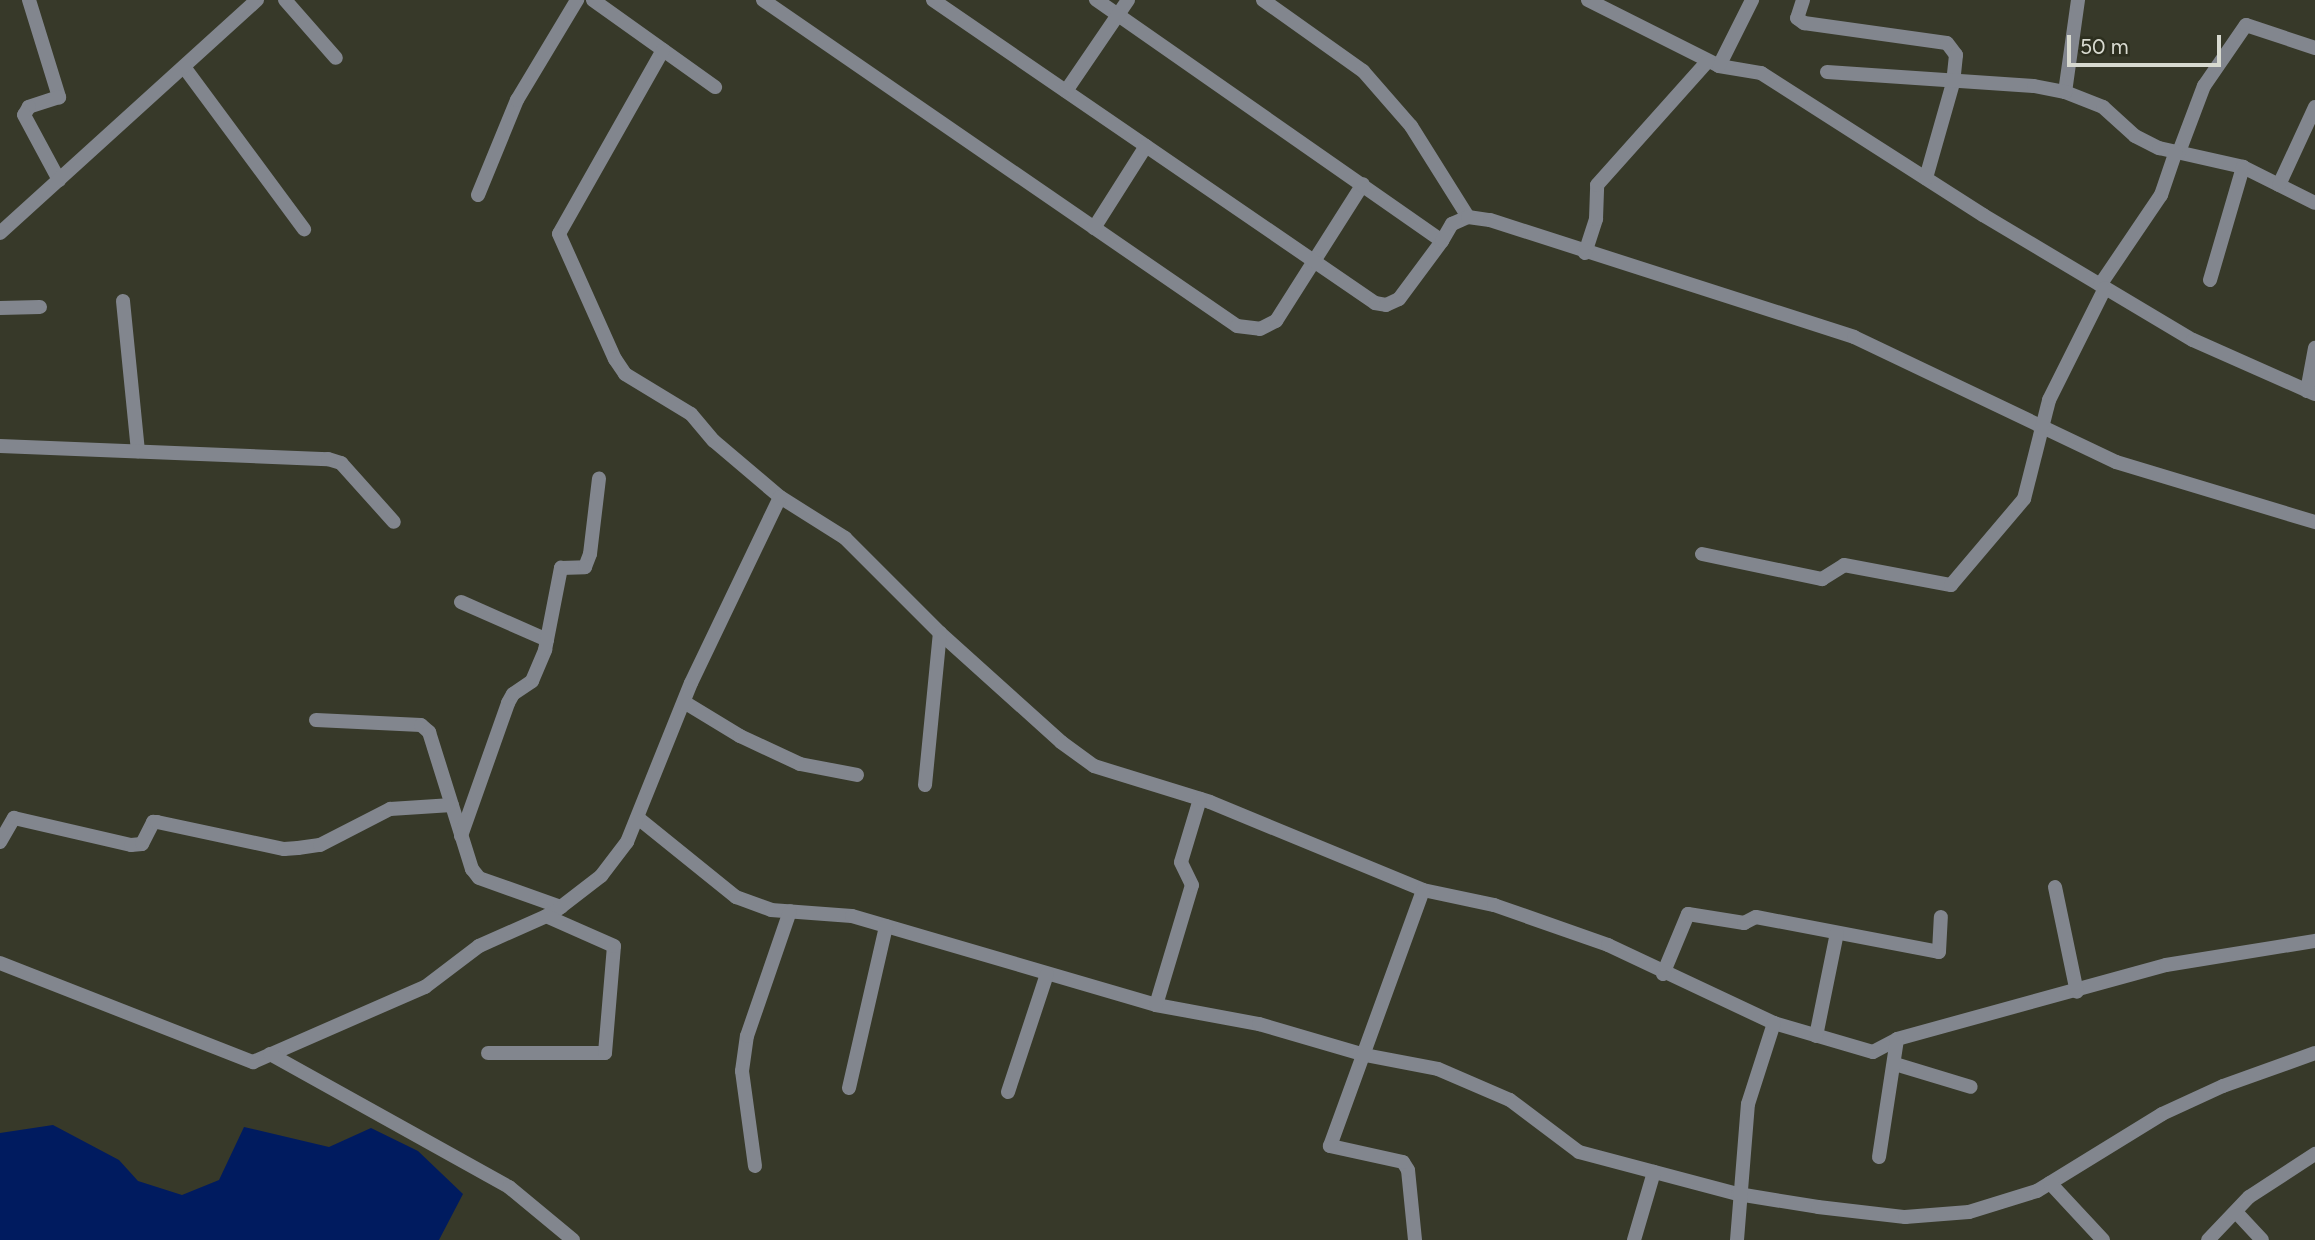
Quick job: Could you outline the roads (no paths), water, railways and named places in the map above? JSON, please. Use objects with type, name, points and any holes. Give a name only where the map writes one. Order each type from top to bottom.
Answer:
[{"type":"street","points":[[29,0],[59,97],[29,107],[24,115],[59,180]]},
{"type":"street","points":[[0,233],[257,0]]},
{"type":"street","points":[[285,0],[336,58]]},
{"type":"street","points":[[478,195],[517,100],[577,0]]},
{"type":"street","points":[[593,0],[715,87]]},
{"type":"street","points":[[763,0],[1237,326],[1260,329],[1276,320],[1363,184]]},
{"type":"street","points":[[933,0],[1374,303],[1386,305],[1399,299],[1442,242],[1452,224],[1468,218],[1490,220],[1585,253],[1875,344],[2042,429],[2116,462],[2315,522]]},
{"type":"street","points":[[1096,0],[1363,184],[1442,242]]},
{"type":"street","points":[[1066,91],[1128,0]]},
{"type":"street","points":[[1263,0],[1363,71],[1411,126],[1468,218]]},
{"type":"street","points":[[1588,0],[1714,64],[1761,73],[1926,178],[2193,340],[2311,392],[2315,348]]},
{"type":"street","points":[[1585,253],[1596,219],[1597,185],[1714,64],[1752,0]]},
{"type":"street","points":[[1803,0],[1797,18],[1804,23],[1947,43],[1956,55],[1953,83],[1926,178]]},
{"type":"street","points":[[2065,92],[2078,0]]},
{"type":"street","points":[[1702,554],[1822,579],[1844,565],[1951,585],[2024,499],[2049,400],[2102,286],[2161,195],[2204,86],[2246,25],[2315,48]]},
{"type":"street","points":[[663,50],[559,234],[601,331],[625,374],[691,414],[714,441],[780,497],[845,538],[940,633],[1061,742],[1094,766],[1200,799],[1423,890],[1494,905],[1608,945],[1663,974],[1774,1023],[1873,1052],[1897,1039],[2077,992],[2166,965],[2315,941]]},
{"type":"street","points":[[184,67],[304,229]]},
{"type":"street","points":[[1827,72],[1953,83],[2034,86],[2065,92],[2103,107],[2135,136],[2178,152],[2243,167],[2315,203]]},
{"type":"street","points":[[2279,185],[2315,107]]},
{"type":"street","points":[[1094,228],[1146,146]]},
{"type":"street","points":[[2210,280],[2243,167]]},
{"type":"street","points":[[123,301],[138,451]]},
{"type":"street","points":[[0,308],[40,307]]},
{"type":"street","points":[[0,446],[328,458],[341,463],[394,522]]},
{"type":"street","points":[[461,836],[508,703],[513,694],[533,681],[547,640],[561,568],[584,568],[590,554],[598,479]]},
{"type":"street","points":[[0,964],[253,1062],[425,987],[479,946],[546,916],[601,876],[628,842],[684,702],[780,497]]},
{"type":"street","points":[[461,602],[547,640]]},
{"type":"street","points":[[925,785],[940,633]]},
{"type":"street","points":[[684,702],[740,736],[800,764],[857,775]]},
{"type":"street","points":[[316,720],[421,725],[429,732],[461,836],[479,878],[561,906]]},
{"type":"street","points":[[1156,1005],[1192,885],[1181,862],[1200,799]]},
{"type":"street","points":[[0,842],[14,818],[131,845],[142,844],[153,821],[284,849],[298,848],[320,845],[390,809],[452,805]]},
{"type":"street","points":[[638,818],[736,897],[771,910],[852,916],[1156,1005],[1259,1024],[1365,1055],[1438,1069],[1510,1100],[1579,1152],[1738,1194],[1905,1217],[1969,1212],[2050,1183],[2162,1114],[2315,1053]]},
{"type":"street","points":[[2054,887],[2077,992]]},
{"type":"street","points":[[1415,1240],[1408,1170],[1403,1162],[1330,1146],[1423,890]]},
{"type":"street","points":[[755,1166],[742,1071],[747,1035],[790,911]]},
{"type":"street","points":[[1663,974],[1688,914],[1744,923],[1756,918],[1939,952],[1941,917]]},
{"type":"street","points":[[488,1053],[606,1053],[614,946],[546,916]]},
{"type":"street","points":[[849,1088],[886,926]]},
{"type":"street","points":[[1816,1036],[1837,933]]},
{"type":"street","points":[[1008,1092],[1047,974]]},
{"type":"street","points":[[1737,1240],[1738,1194],[1748,1104],[1774,1023]]},
{"type":"street","points":[[1879,1157],[1897,1039]]},
{"type":"street","points":[[270,1054],[509,1187],[573,1240]]},
{"type":"street","points":[[1895,1064],[1971,1087]]},
{"type":"street","points":[[2208,1240],[2274,1179],[2315,1154]]},
{"type":"street","points":[[1634,1240],[1654,1172]]},
{"type":"street","points":[[2050,1183],[2103,1240]]},
{"type":"street","points":[[2236,1212],[2262,1240]]}]
